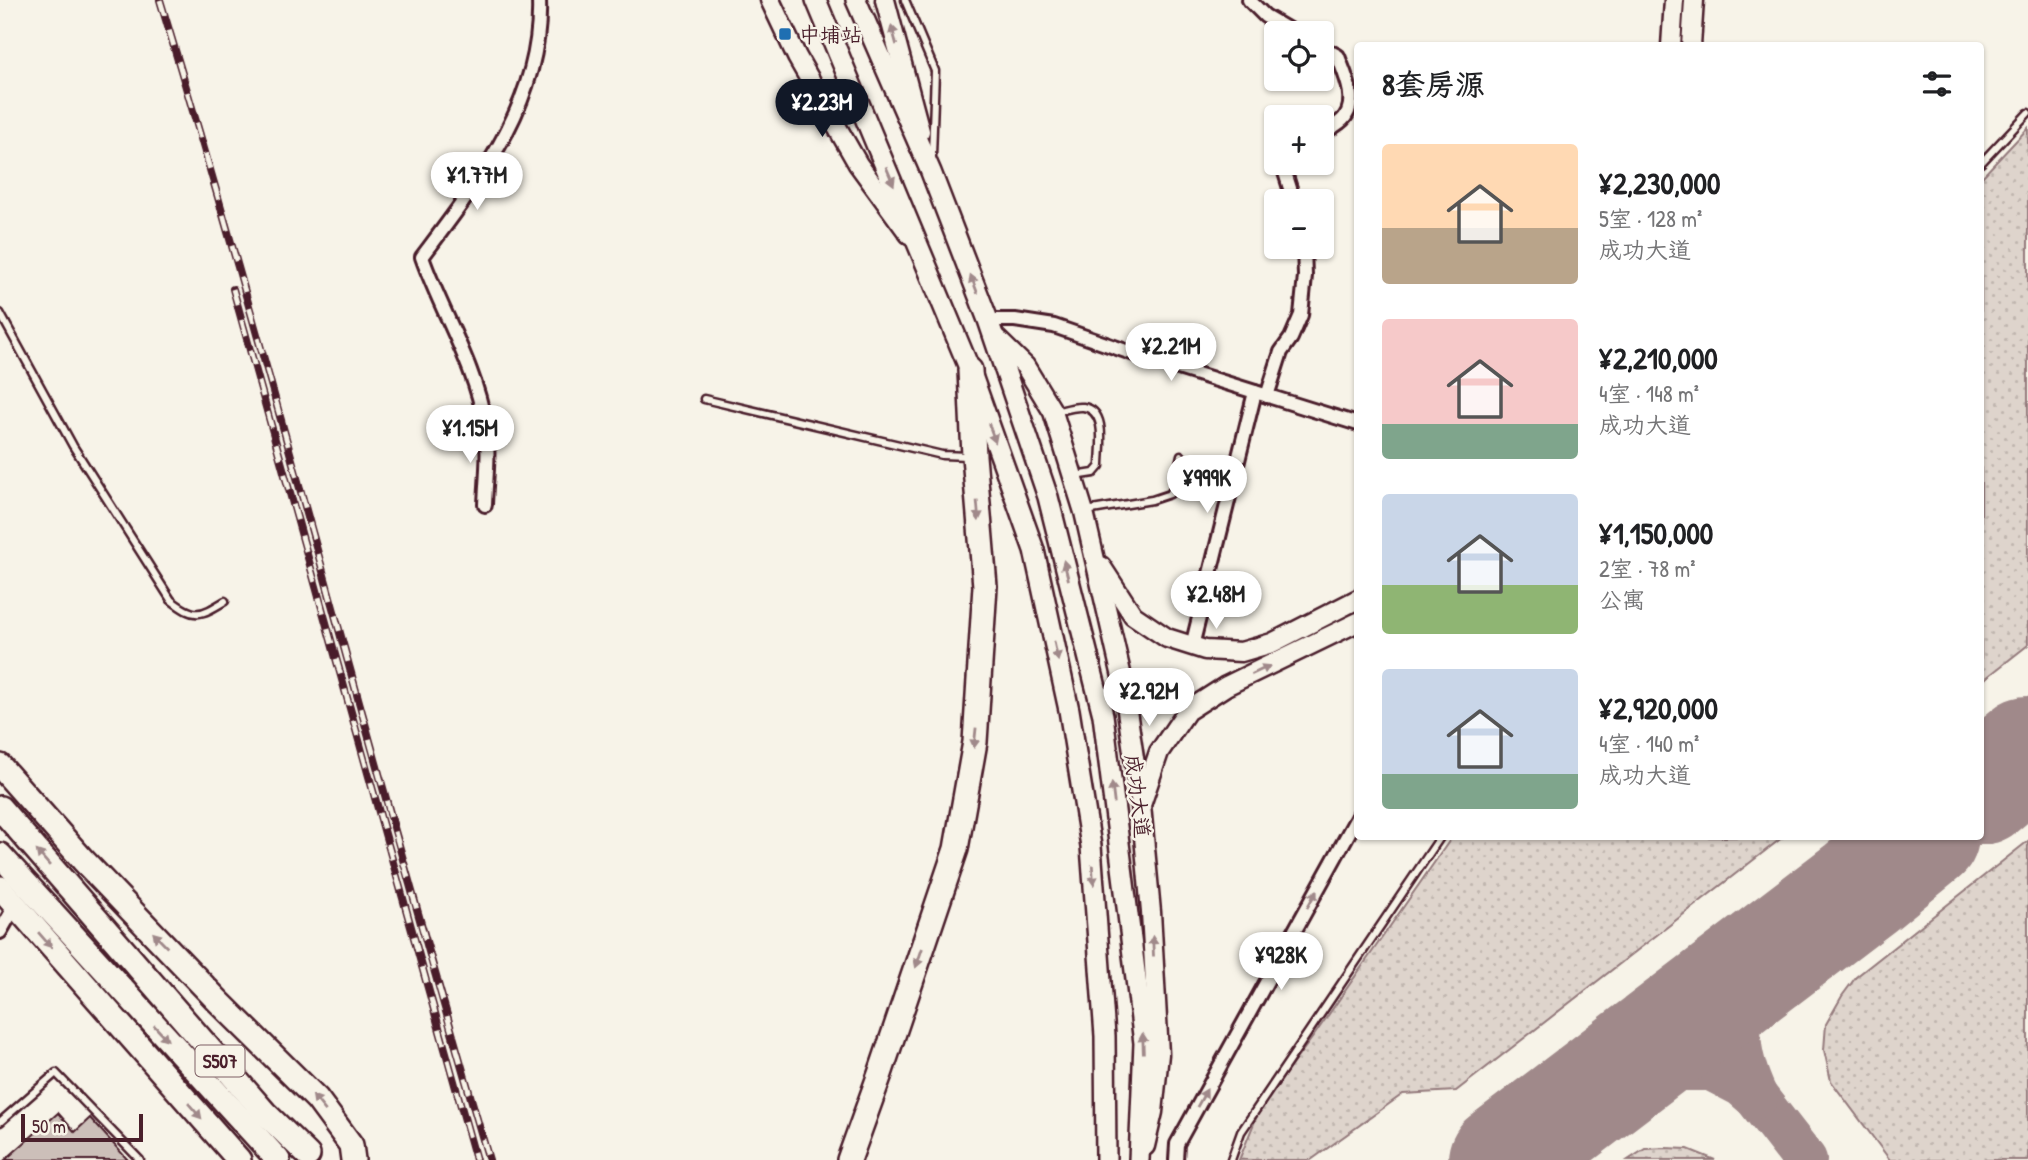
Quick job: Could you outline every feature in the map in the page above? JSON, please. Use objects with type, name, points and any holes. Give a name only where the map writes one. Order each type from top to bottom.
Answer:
[{"type":"highway","points":[[849,1160],[956,849],[975,742],[985,586],[970,370]]},
{"type":"highway","points":[[0,766],[83,860],[218,1001],[317,1099],[351,1145],[353,1160]]},
{"type":"highway","name":"S507","points":[[0,808],[265,1113],[308,1155]]},
{"type":"highway","name":"S507","points":[[0,855],[278,1160]]},
{"type":"highway","points":[[8,897],[239,1160]]},
{"type":"main road","points":[[770,0],[797,57],[859,164],[921,251]]},
{"type":"main road","points":[[817,0],[970,370],[1034,550],[1069,710],[1091,846],[1105,1036],[1106,1160]]},
{"type":"main road","points":[[856,0],[930,172],[991,328],[1048,498],[1103,715],[1144,1043],[1140,1160]]},
{"type":"main road","points":[[885,0],[930,172]]},
{"type":"main road","points":[[1671,42],[1674,0]]},
{"type":"main road","points":[[1691,42],[1693,0]]},
{"type":"main road","name":"成功大道","points":[[991,328],[1025,366],[1053,412],[1084,512],[1122,677],[1141,805],[1151,912],[1159,1054],[1153,1112],[1140,1160]]},
{"type":"main road","points":[[1095,556],[1133,615],[1167,638],[1205,650],[1241,652],[1272,643],[1354,601]]},
{"type":"main road","points":[[1141,805],[1159,752],[1188,711],[1226,686],[1354,624]]},
{"type":"street","points":[[485,505],[487,441],[480,403],[470,365],[440,304],[422,257],[494,158],[521,103],[536,40],[539,0]]},
{"type":"street","points":[[1250,0],[1274,21]]},
{"type":"street","points":[[1334,53],[1338,55],[1349,89],[1350,104],[1344,119],[1334,126]]},
{"type":"street","points":[[1192,646],[1261,394],[1301,315],[1306,276],[1305,259]]},
{"type":"street","points":[[991,328],[1016,320],[1054,326],[1354,423]]},
{"type":"street","points":[[1176,1160],[1177,1144],[1354,823]]},
{"type":"street","points":[[0,932],[8,897]]},
{"type":"lane","points":[[905,0],[936,71],[930,172]]},
{"type":"lane","points":[[1984,160],[2028,113]]},
{"type":"lane","points":[[0,313],[73,446],[171,600],[187,613],[205,613],[225,601]]},
{"type":"lane","points":[[704,399],[942,455],[974,456]]},
{"type":"lane","points":[[1053,412],[1081,407],[1091,410],[1099,419],[1100,466],[1094,473],[1073,477]]},
{"type":"lane","points":[[1084,512],[1152,500],[1170,494],[1181,455]]},
{"type":"lane","points":[[1231,1160],[1241,1132],[1438,840]]},
{"type":"lane","points":[[0,1122],[56,1073],[140,1160]]},
{"type":"shaded area","points":[[2028,128],[2028,645],[1984,680],[1984,175]]},
{"type":"shaded area","points":[[1450,840],[1779,840],[1456,1091],[1403,1094],[1311,1160],[1239,1160],[1261,1106],[1313,1037]]},
{"type":"shaded area","points":[[2028,841],[2028,1160],[1890,1160],[1831,1081],[1824,1050],[1826,1024],[1856,977]]},
{"type":"shaded area","points":[[1645,1149],[1688,1149],[1715,1160],[1628,1160]]},
{"type":"building","points":[[58,1113],[75,1132],[90,1118],[128,1160],[5,1160]]},
{"type":"taxiway","points":[[1503,1160],[1554,1120],[1628,1074],[1663,1069],[1711,1069],[1742,1085],[1756,1097],[1742,1059],[1739,1026],[1746,998],[1760,973],[1780,951],[1860,888]]},
{"type":"taxiway","points":[[1756,1097],[1805,1160]]},
{"type":"runway","points":[[1984,788],[2028,751]]},
{"type":"runway","points":[[1503,1160],[1919,840]]},
{"type":"railway","points":[[160,0],[489,1160]]},
{"type":"railway","points":[[233,289],[476,1160]]},
{"type":"place","name":"中埔站","points":[[785,34]]}]
